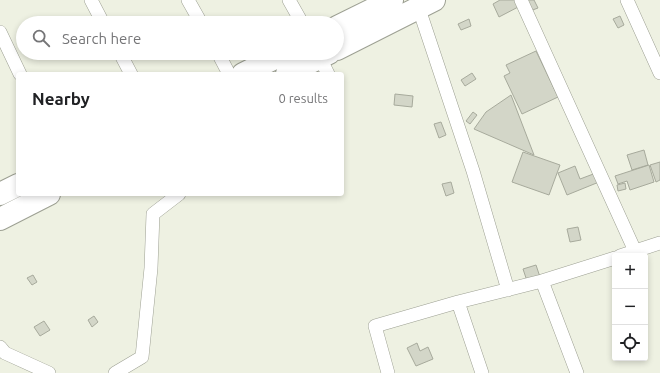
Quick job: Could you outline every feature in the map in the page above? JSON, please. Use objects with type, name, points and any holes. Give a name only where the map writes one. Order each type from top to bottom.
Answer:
[{"type":"highway","points":[[344,24],[392,0]]},
{"type":"highway","points":[[344,50],[426,4]]},
{"type":"highway","points":[[247,72],[271,60]]},
{"type":"highway","points":[[292,72],[324,60]]},
{"type":"highway","points":[[0,194],[16,186]]},
{"type":"highway","points":[[0,219],[45,196]]},
{"type":"street","points":[[91,0],[100,16]]},
{"type":"street","points":[[188,0],[197,16]]},
{"type":"street","points":[[289,0],[298,16]]},
{"type":"street","points":[[521,0],[635,251]]},
{"type":"street","points":[[627,0],[660,73]]},
{"type":"street","points":[[426,4],[508,290]]},
{"type":"street","points":[[0,32],[19,72]]},
{"type":"street","points":[[124,60],[130,72]]},
{"type":"street","points":[[222,60],[228,72]]},
{"type":"street","points":[[115,373],[142,358],[151,268],[153,214],[176,196]]},
{"type":"street","points":[[629,253],[660,243]]},
{"type":"street","points":[[388,373],[375,326],[458,302],[542,281],[612,259]]},
{"type":"street","points":[[542,281],[577,373]]},
{"type":"street","points":[[458,302],[482,373]]},
{"type":"street","points":[[0,347],[5,354],[48,373]]},
{"type":"building","points":[[500,0],[519,0],[522,5],[499,17],[493,4]]},
{"type":"building","points":[[525,0],[534,0],[538,8],[530,11]]},
{"type":"building","points":[[620,16],[624,25],[618,28],[613,19]]},
{"type":"building","points":[[469,19],[471,26],[461,30],[458,24]]},
{"type":"building","points":[[536,51],[558,97],[522,114],[504,76],[510,73],[506,65]]},
{"type":"building","points":[[472,73],[476,79],[465,86],[461,80]]},
{"type":"building","points":[[395,94],[413,96],[412,107],[394,105]]},
{"type":"building","points":[[511,95],[534,155],[474,129],[486,112]]},
{"type":"building","points":[[473,112],[477,115],[470,124],[466,121]]},
{"type":"building","points":[[441,122],[446,135],[439,138],[434,124]]},
{"type":"building","points":[[644,150],[648,165],[632,170],[627,155]]},
{"type":"building","points":[[523,152],[560,165],[549,195],[512,182]]},
{"type":"building","points":[[660,162],[660,180],[656,182],[650,165]]},
{"type":"building","points":[[649,165],[654,182],[630,190],[627,181],[618,184],[615,176]]},
{"type":"building","points":[[575,166],[580,179],[596,173],[599,182],[567,195],[558,173]]},
{"type":"building","points":[[451,182],[454,193],[446,196],[442,184]]},
{"type":"building","points":[[625,183],[626,189],[618,191],[617,185]]},
{"type":"building","points":[[578,227],[581,240],[570,242],[567,229]]},
{"type":"building","points":[[536,265],[540,277],[527,281],[523,269]]},
{"type":"building","points":[[33,275],[37,282],[32,285],[27,278]]},
{"type":"building","points":[[94,316],[98,322],[92,327],[88,320]]},
{"type":"building","points":[[44,321],[50,330],[40,336],[34,327]]},
{"type":"building","points":[[417,343],[420,351],[428,347],[433,359],[416,366],[407,348]]}]
